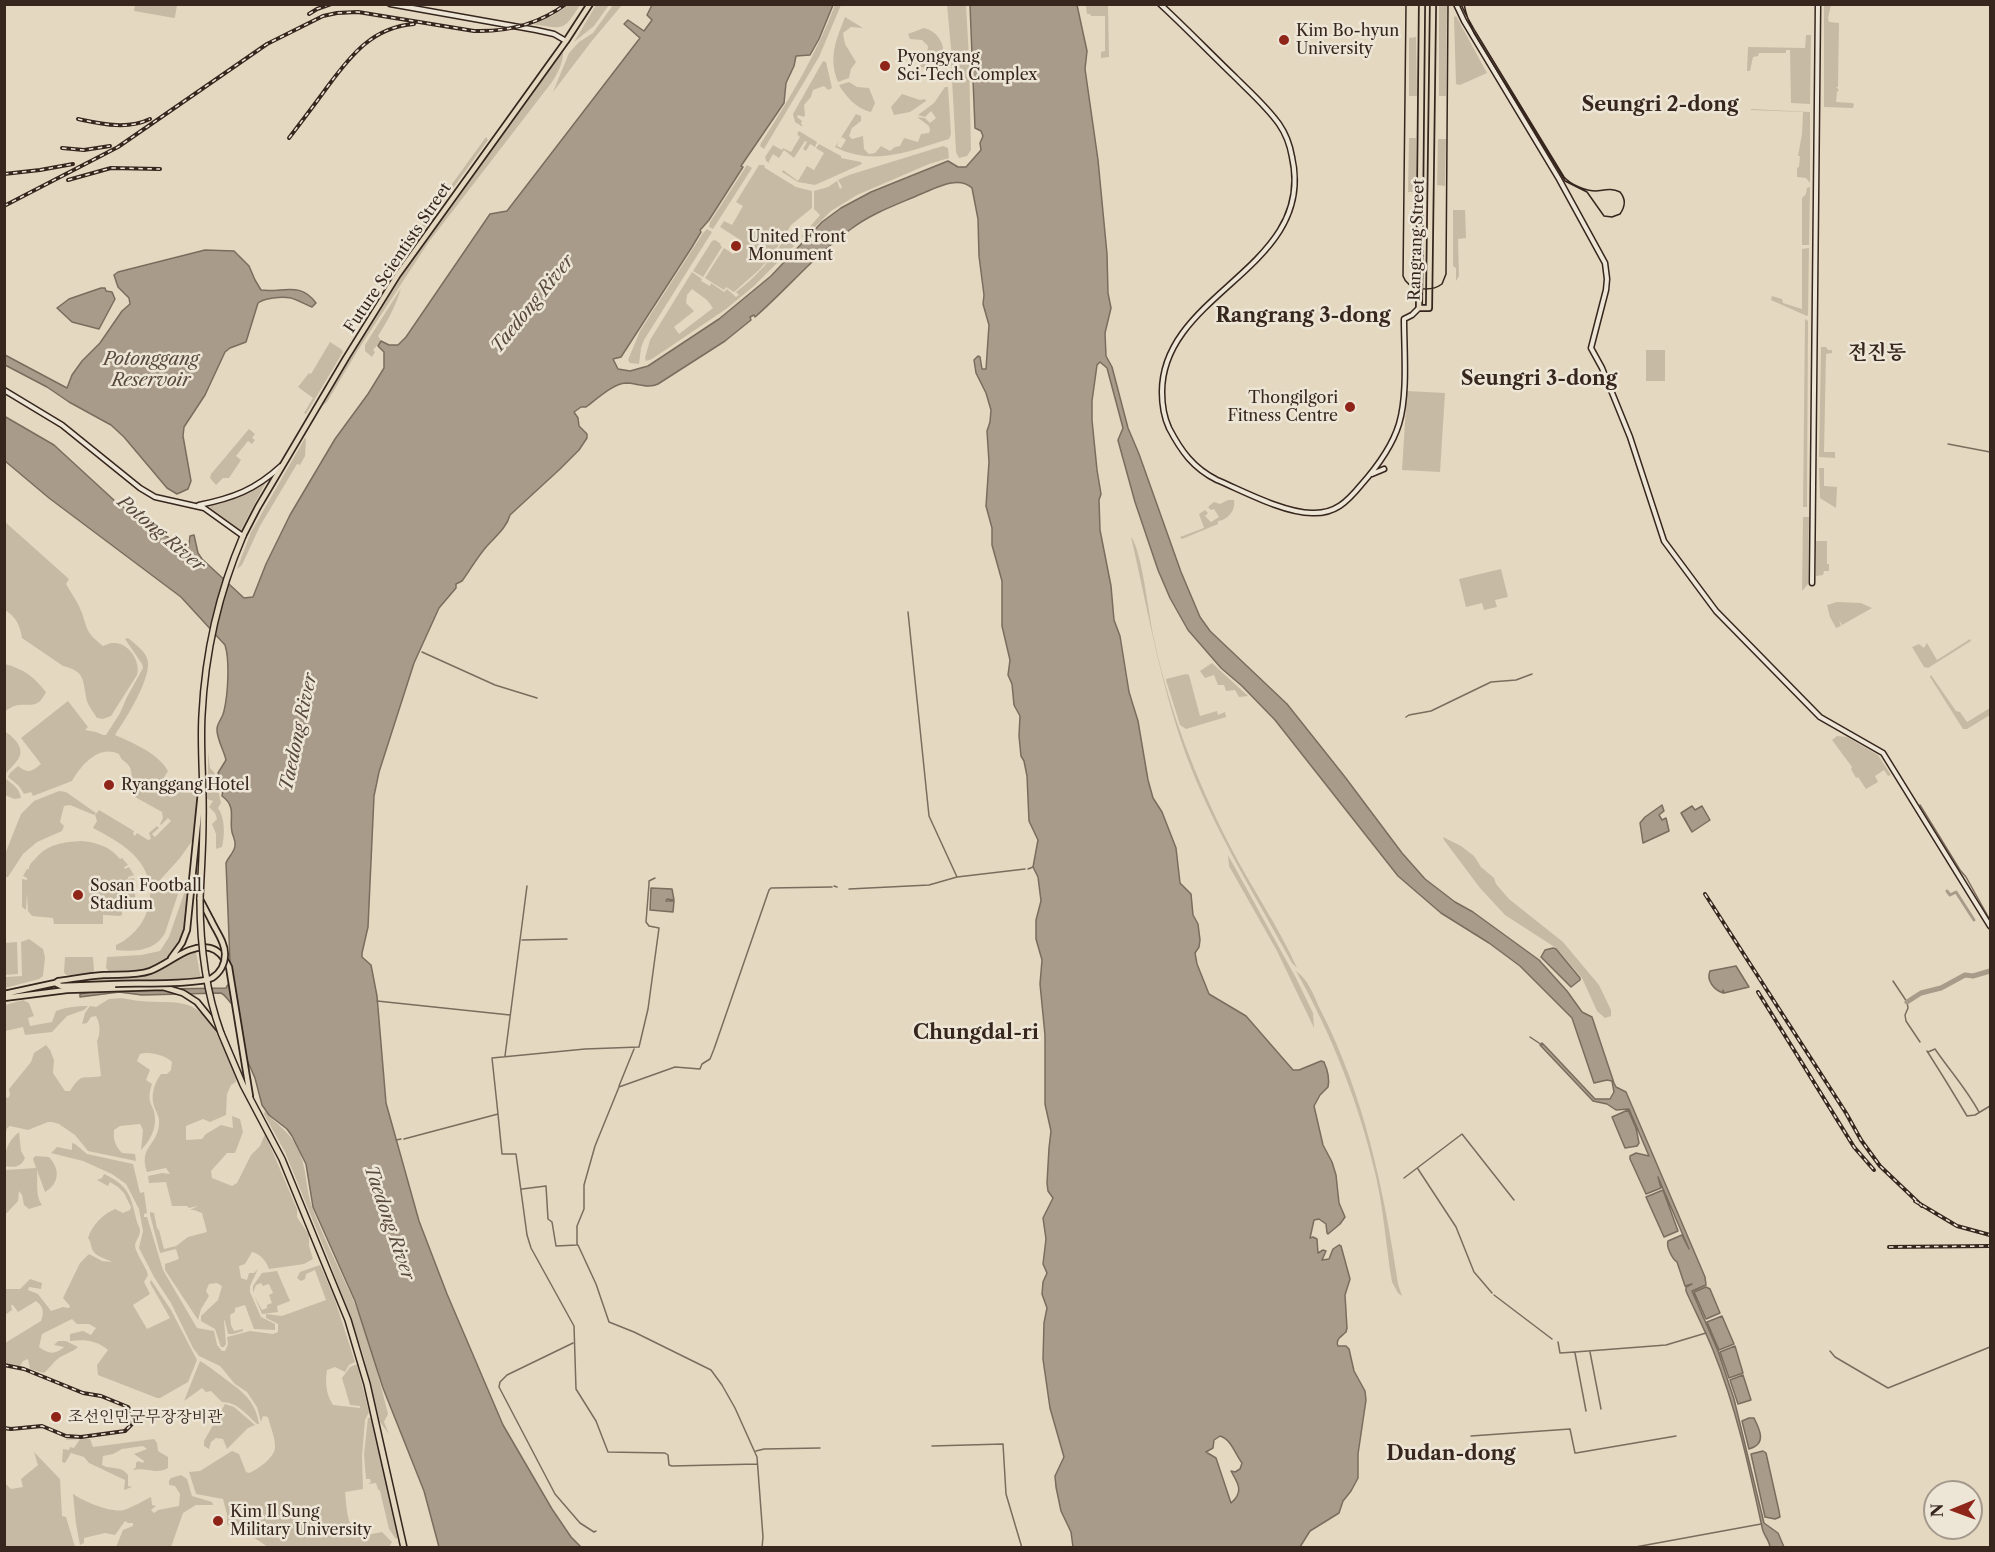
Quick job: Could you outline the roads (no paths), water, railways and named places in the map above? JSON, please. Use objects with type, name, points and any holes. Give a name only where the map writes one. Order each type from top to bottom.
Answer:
[{"type":"highway","points":[[243,536],[222,597],[208,653],[202,714],[203,820],[200,934],[203,968],[209,999],[222,1036],[243,1085],[282,1159],[338,1294],[357,1348],[368,1384],[404,1548]]},
{"type":"main road","points":[[390,4],[546,32],[566,41]]},
{"type":"main road","name":"Future Scientists Street","points":[[243,536],[350,350],[397,276],[566,41],[590,4]]},
{"type":"main road","points":[[1160,4],[1254,96],[1277,122],[1289,146],[1295,176],[1293,198],[1288,215],[1273,243],[1196,318],[1182,334],[1171,353],[1162,386],[1163,411],[1185,456],[1200,470],[1217,480],[1284,508],[1307,513],[1333,511],[1347,502],[1367,478],[1386,453],[1397,430],[1403,403],[1404,319],[1419,308]]},
{"type":"main road","name":"Rangrang Street","points":[[1422,4],[1419,308],[1429,308],[1430,302],[1433,4]]},
{"type":"main road","points":[[1456,4],[1559,179],[1605,263],[1606,290],[1591,348],[1611,389],[1630,437],[1664,541],[1716,611],[1819,717],[1883,753],[1990,926]]},
{"type":"main road","points":[[1812,583],[1818,4]]},
{"type":"main road","points":[[4,390],[62,425],[140,488],[155,497],[177,503],[198,505],[239,495],[268,477],[286,462]]},
{"type":"main road","points":[[1367,478],[1376,471],[1384,469]]},
{"type":"main road","points":[[198,505],[243,536]]},
{"type":"main road","points":[[165,963],[182,944],[187,930],[201,776]]},
{"type":"main road","points":[[56,982],[61,986],[210,979],[218,973],[224,962],[224,947],[200,899]]},
{"type":"main road","points":[[4,996],[84,977],[143,972],[196,948],[208,947],[217,951],[228,963],[250,1098]]},
{"type":"main road","points":[[4,996],[87,989],[170,988],[200,1004],[222,1036]]},
{"type":"water","points":[[652,5],[833,5],[810,55],[796,56],[786,83],[784,103],[741,166],[743,167],[700,230],[692,247],[621,357],[613,359],[618,369],[630,371],[648,366],[719,319],[771,276],[822,222],[841,208],[871,192],[948,161],[958,167],[966,167],[981,150],[980,143],[983,136],[981,131],[975,128],[970,5],[1077,5],[1087,51],[1085,69],[1098,160],[1107,254],[1108,293],[1111,308],[1105,333],[1106,356],[1112,367],[1128,428],[1200,617],[1210,631],[1287,704],[1402,853],[1425,879],[1539,960],[1567,991],[1582,1012],[1592,1017],[1614,1083],[1616,1087],[1626,1092],[1705,1277],[1706,1285],[1692,1291],[1718,1351],[1734,1399],[1764,1523],[1778,1533],[1784,1547],[1770,1547],[1764,1532],[1729,1393],[1710,1343],[1686,1291],[1686,1287],[1692,1284],[1685,1286],[1677,1262],[1669,1249],[1668,1241],[1682,1235],[1689,1249],[1658,1177],[1661,1188],[1646,1194],[1630,1159],[1630,1156],[1636,1153],[1649,1156],[1629,1109],[1616,1110],[1607,1104],[1593,1101],[1540,1045],[1542,1043],[1595,1099],[1610,1099],[1614,1092],[1612,1081],[1594,1083],[1572,1018],[1520,966],[1489,943],[1441,913],[1398,876],[1275,720],[1221,668],[1188,630],[1158,570],[1135,502],[1118,440],[1123,428],[1107,368],[1100,362],[1097,365],[1092,401],[1092,420],[1101,494],[1099,500],[1100,530],[1111,586],[1114,620],[1120,636],[1129,692],[1138,721],[1148,780],[1153,798],[1162,812],[1176,848],[1180,883],[1191,894],[1193,915],[1198,924],[1200,940],[1195,953],[1209,994],[1246,1016],[1293,1070],[1299,1070],[1321,1061],[1327,1068],[1328,1087],[1314,1106],[1323,1145],[1336,1175],[1339,1203],[1345,1217],[1328,1234],[1326,1224],[1319,1219],[1314,1220],[1310,1238],[1317,1239],[1318,1253],[1326,1251],[1322,1260],[1329,1259],[1333,1249],[1341,1246],[1350,1279],[1345,1295],[1347,1328],[1337,1344],[1349,1349],[1354,1371],[1365,1391],[1366,1400],[1358,1454],[1358,1478],[1343,1501],[1339,1513],[1310,1531],[1300,1547],[1073,1547],[1071,1532],[1061,1511],[1056,1487],[1055,1476],[1064,1457],[1050,1408],[1043,1359],[1044,1323],[1047,1308],[1042,1294],[1043,1282],[1047,1273],[1043,1264],[1046,1239],[1043,1218],[1053,1198],[1048,1191],[1047,1183],[1051,1131],[1045,1104],[1045,1035],[1040,984],[1042,960],[1036,939],[1036,920],[1041,901],[1038,877],[1033,867],[1038,840],[1029,821],[1027,776],[1021,756],[1019,736],[1020,716],[1014,705],[1012,684],[1008,675],[1010,660],[1002,626],[1002,581],[992,545],[992,528],[986,506],[989,462],[987,431],[991,410],[976,373],[974,360],[980,357],[982,369],[986,369],[989,325],[983,304],[978,219],[972,188],[966,184],[954,183],[940,186],[859,223],[826,249],[755,317],[754,315],[750,317],[751,320],[725,341],[658,384],[650,386],[626,383],[615,386],[586,407],[581,407],[574,412],[587,438],[579,450],[560,469],[510,515],[504,527],[462,581],[456,584],[456,588],[439,608],[414,663],[379,772],[374,796],[368,927],[362,953],[362,957],[371,965],[377,996],[386,1103],[419,1221],[447,1294],[503,1425],[552,1509],[571,1537],[581,1547],[439,1547],[424,1491],[383,1388],[355,1301],[313,1207],[306,1164],[287,1129],[269,1115],[262,1105],[255,1078],[247,1060],[238,1008],[221,993],[142,995],[119,992],[80,997],[80,994],[103,990],[226,988],[232,978],[226,863],[235,842],[231,827],[231,809],[227,800],[222,796],[224,785],[218,773],[226,760],[217,732],[227,696],[227,651],[225,645],[181,597],[49,498],[5,461],[4,416],[54,445],[116,502],[162,534],[186,547],[189,545],[190,536],[194,535],[198,553],[202,559],[244,598],[253,597],[290,515],[335,439],[384,368],[384,352],[378,346],[381,341],[389,345],[398,345],[406,337],[490,214],[507,211],[640,38],[624,24],[628,20],[644,31],[652,20],[647,15]],"holes":[[[1220,1436],[1230,1443],[1242,1463],[1240,1469],[1235,1472],[1231,1471],[1239,1491],[1231,1503],[1216,1458],[1206,1452],[1213,1448],[1214,1440]]]},
{"type":"water","name":"Potonggang Reservoir","points":[[205,250],[234,251],[249,266],[261,290],[297,290],[310,296],[316,303],[312,307],[293,299],[279,297],[258,303],[246,342],[225,352],[205,395],[184,427],[183,436],[191,481],[188,489],[177,494],[167,488],[111,425],[5,365],[5,355],[67,388],[72,375],[82,361],[100,343],[122,311],[130,304],[129,298],[118,287],[114,275],[118,272]]},
{"type":"water","points":[[101,288],[112,292],[115,299],[99,329],[72,322],[57,308],[69,299]]},
{"type":"water","points":[[1662,805],[1664,811],[1659,815],[1662,820],[1666,818],[1669,831],[1643,843],[1640,823]]},
{"type":"water","points":[[1692,806],[1695,810],[1702,806],[1710,820],[1692,832],[1681,813]]},
{"type":"water","points":[[651,888],[672,889],[674,900],[667,899],[666,901],[674,901],[673,912],[650,910]]},
{"type":"water","points":[[1553,948],[1580,978],[1571,987],[1541,957],[1545,950]]},
{"type":"water","points":[[1736,966],[1749,987],[1720,992],[1710,981],[1710,971]]},
{"type":"water","points":[[1628,1110],[1636,1128],[1639,1143],[1637,1146],[1625,1148],[1612,1117]]},
{"type":"water","points":[[1663,1190],[1678,1231],[1664,1237],[1646,1197]]},
{"type":"water","points":[[1706,1287],[1710,1289],[1720,1313],[1706,1319],[1694,1292]]},
{"type":"water","points":[[1722,1316],[1734,1344],[1719,1350],[1707,1322]]},
{"type":"water","points":[[1735,1346],[1743,1373],[1729,1378],[1720,1352]]},
{"type":"water","points":[[1743,1375],[1751,1400],[1738,1404],[1730,1380]]},
{"type":"water","points":[[1754,1418],[1760,1440],[1755,1447],[1749,1449],[1742,1421]]},
{"type":"water","points":[[1763,1451],[1766,1453],[1779,1511],[1780,1517],[1775,1519],[1765,1517],[1751,1454]]},
{"type":"waterway","points":[[1948,444],[1990,452]]},
{"type":"waterway","points":[[908,612],[929,816],[957,877]]},
{"type":"waterway","points":[[422,652],[495,685],[537,698]]},
{"type":"waterway","points":[[1406,717],[1431,711],[1491,682],[1516,680],[1532,674]]},
{"type":"waterway","points":[[1920,805],[1966,877],[1990,920]]},
{"type":"waterway","points":[[1028,869],[1033,867]]},
{"type":"waterway","points":[[849,889],[929,885],[957,877],[1025,869]]},
{"type":"waterway","points":[[404,1139],[498,1114],[492,1058],[585,1049],[639,1047],[648,1009],[659,928],[649,926],[646,922],[649,881],[655,878]]},
{"type":"waterway","points":[[505,1056],[527,886]]},
{"type":"waterway","points":[[577,1244],[577,1226],[584,1209],[584,1185],[595,1146],[619,1087],[675,1067],[700,1069],[702,1064],[710,1059],[714,1049],[769,890],[771,888],[832,887]]},
{"type":"waterway","points":[[1947,891],[1950,895],[1956,892],[1974,920]]},
{"type":"waterway","points":[[522,940],[567,939]]},
{"type":"waterway","points":[[1907,1002],[1921,993],[1941,988],[1965,975],[1973,976],[1990,971]]},
{"type":"waterway","points":[[1893,981],[1907,1002],[1906,1021],[1920,1042]]},
{"type":"waterway","points":[[377,1001],[510,1015]]},
{"type":"waterway","points":[[1530,1037],[1542,1045]]},
{"type":"waterway","points":[[619,1086],[634,1049]]},
{"type":"waterway","points":[[1928,1052],[1935,1049],[1979,1112]]},
{"type":"waterway","points":[[1927,1051],[1967,1116],[1975,1115],[1990,1106]]},
{"type":"waterway","points":[[498,1114],[502,1154],[516,1154],[527,1235],[531,1248],[574,1326],[576,1389],[596,1421],[608,1452],[665,1453],[668,1455],[669,1465],[672,1466],[757,1464]]},
{"type":"waterway","points":[[1404,1178],[1462,1134],[1514,1200]]},
{"type":"waterway","points":[[396,1140],[401,1139]]},
{"type":"waterway","points":[[1418,1169],[1456,1227],[1474,1272],[1492,1293]]},
{"type":"waterway","points":[[522,1189],[546,1186],[548,1219],[552,1222],[556,1246],[577,1245]]},
{"type":"waterway","points":[[578,1245],[596,1284],[609,1322],[711,1370],[722,1385],[757,1457],[762,1548]]},
{"type":"waterway","points":[[1494,1295],[1552,1339]]},
{"type":"waterway","points":[[1558,1342],[1560,1353],[1666,1345],[1706,1333]]},
{"type":"waterway","points":[[573,1343],[507,1375],[500,1382],[499,1387],[555,1494],[580,1523],[596,1531]]},
{"type":"waterway","points":[[1830,1351],[1835,1357],[1888,1388],[1990,1347]]},
{"type":"waterway","points":[[1590,1352],[1601,1409]]},
{"type":"waterway","points":[[1575,1353],[1586,1411]]},
{"type":"waterway","points":[[1471,1436],[1570,1429],[1575,1453]]},
{"type":"waterway","points":[[1576,1453],[1676,1436]]},
{"type":"waterway","points":[[932,1446],[1003,1444],[1006,1494],[1022,1548]]},
{"type":"waterway","points":[[756,1451],[820,1448]]},
{"type":"waterway","points":[[1630,1548],[1761,1524]]},
{"type":"tram line","points":[[1406,4],[1403,276],[1410,285],[1420,289],[1437,287],[1442,284],[1446,274],[1448,4]]},
{"type":"tram line","points":[[1461,4],[1465,13],[1475,31],[1564,177],[1588,190],[1620,192],[1624,203],[1620,214],[1612,217],[1604,216],[1587,192],[1565,181],[1474,33],[1468,19],[1467,15],[1466,12],[1464,4]]},
{"type":"railway","points":[[309,14],[331,4]]},
{"type":"railway","points":[[4,206],[118,147],[267,44],[323,16],[358,12],[486,31],[534,22],[566,4]]},
{"type":"railway","points":[[289,138],[345,64],[364,44],[386,31],[414,24]]},
{"type":"railway","points":[[78,119],[123,125],[150,119]]},
{"type":"railway","points":[[62,148],[84,150],[110,146]]},
{"type":"railway","points":[[4,174],[73,164]]},
{"type":"railway","points":[[68,180],[111,168],[160,169]]},
{"type":"railway","points":[[1705,894],[1861,1140],[1880,1166],[1922,1206]]},
{"type":"railway","points":[[1758,992],[1854,1147],[1874,1170]]},
{"type":"railway","points":[[1915,1201],[1957,1226],[1990,1235]]},
{"type":"railway","points":[[1889,1247],[1990,1246]]},
{"type":"railway","points":[[4,1365],[24,1369],[83,1393],[101,1396],[128,1407],[134,1417],[132,1424],[125,1431],[81,1437],[66,1436],[42,1426],[4,1428]]},
{"type":"place","name":"Kim Bo-hyun University","points":[[1284,40]]},
{"type":"place","name":"Pyongyang Sci-Tech Complex","points":[[885,66]]},
{"type":"place","name":"United Front Monument","points":[[736,246]]},
{"type":"place","name":"Thongilgori Fitness Centre","points":[[1350,407]]},
{"type":"place","name":"Ryanggang Hotel","points":[[109,785]]},
{"type":"place","name":"Sosan Football Stadium","points":[[78,895]]},
{"type":"place","name":"조선인민군무장장비관","points":[[56,1417]]},
{"type":"place","name":"Kim Il Sung Military University","points":[[218,1521]]},
{"type":"district","name":"Seungri 2-dong","points":[[1660,105]]},
{"type":"district","name":"Rangrang 3-dong","points":[[1303,316]]},
{"type":"district","name":"전진동","points":[[1877,353]]},
{"type":"district","name":"Seungri 3-dong","points":[[1539,379]]},
{"type":"district","name":"Chungdal-ri","points":[[976,1033]]},
{"type":"district","name":"Dudan-dong","points":[[1451,1454]]},
{"type":"water label","name":"Taedong River","points":[[533,304]]},
{"type":"water label","name":"Potong River","points":[[161,534]]},
{"type":"water label","name":"Taedong River","points":[[299,732]]},
{"type":"water label","name":"Taedong River","points":[[389,1223]]}]
